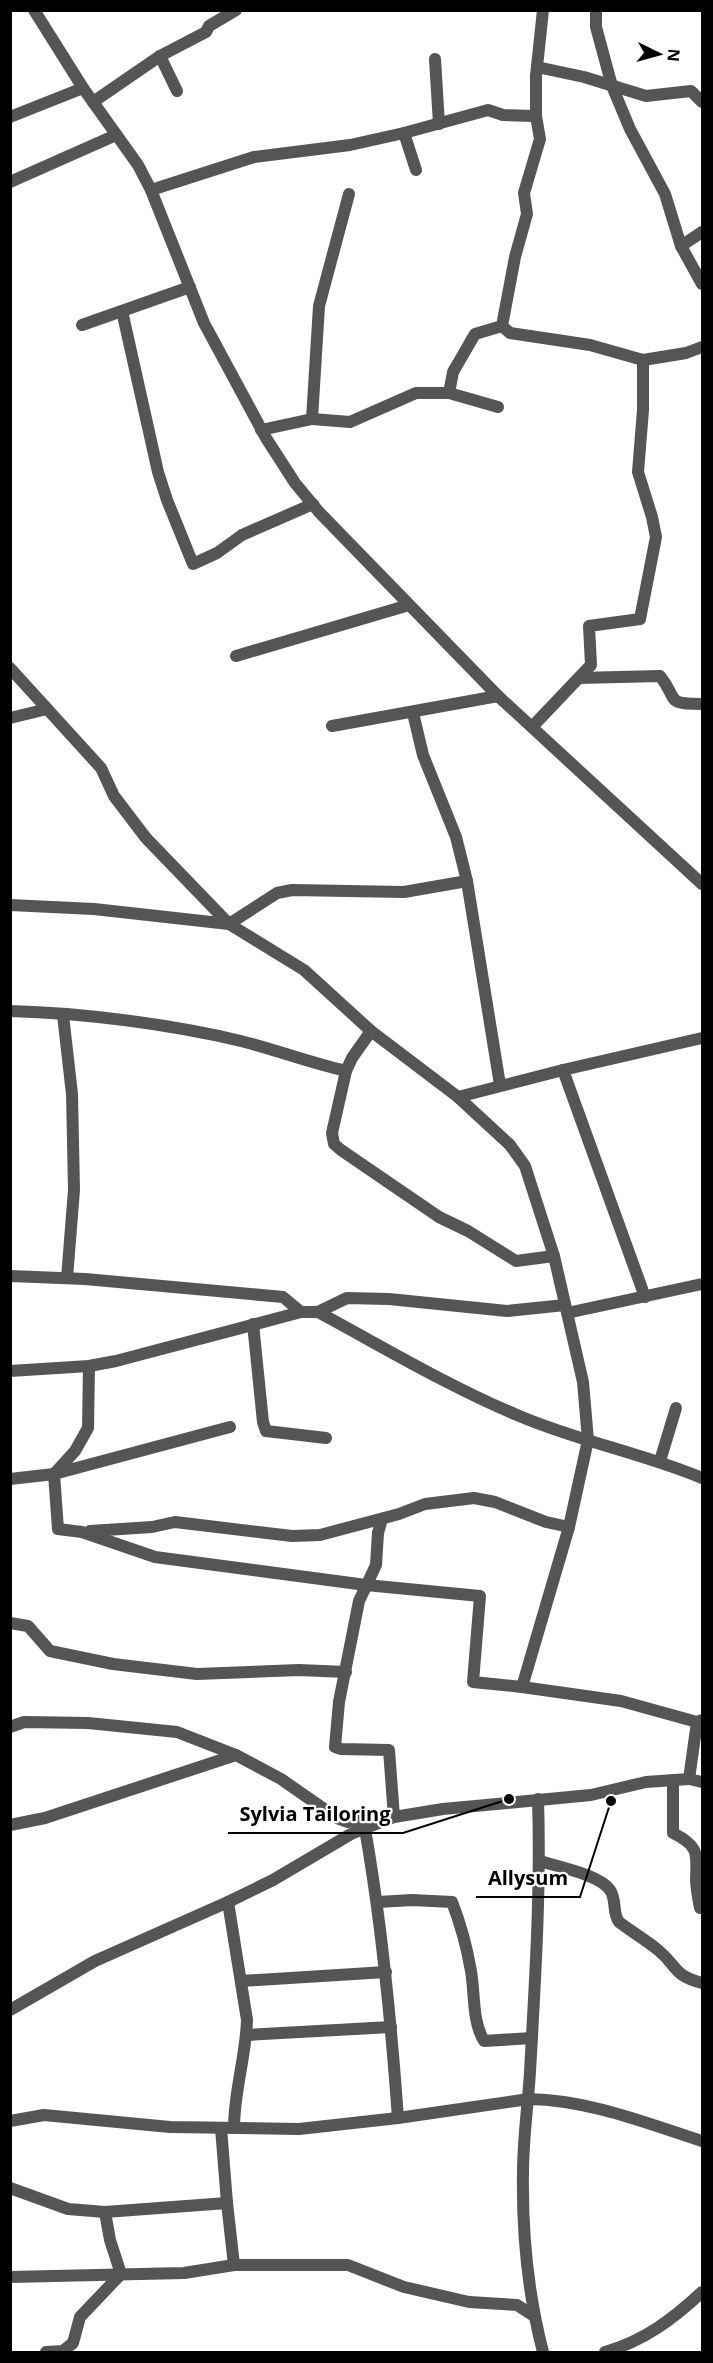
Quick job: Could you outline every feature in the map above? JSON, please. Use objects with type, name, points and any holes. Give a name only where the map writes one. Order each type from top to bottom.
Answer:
[{"type":"street","points":[[34,10],[82,88],[138,165],[151,190],[204,323],[261,430],[289,474],[313,504],[498,696],[702,884]]},
{"type":"street","points":[[93,102],[160,56],[206,32],[209,26],[236,10]]},
{"type":"street","points":[[502,326],[515,257],[527,214],[524,193],[540,139],[536,116],[537,67],[543,10]]},
{"type":"street","points":[[596,10],[596,27],[612,86],[630,129],[665,194],[681,246],[702,284]]},
{"type":"street","points":[[160,56],[177,91]]},
{"type":"street","points":[[435,59],[439,124]]},
{"type":"street","points":[[537,67],[646,96],[690,90],[702,102]]},
{"type":"street","points":[[10,117],[82,88]]},
{"type":"street","points":[[151,190],[254,157],[350,145],[488,110],[503,114],[536,116]]},
{"type":"street","points":[[404,133],[416,170]]},
{"type":"street","points":[[10,182],[116,135]]},
{"type":"street","points":[[312,419],[319,306],[350,194]]},
{"type":"street","points":[[681,246],[702,232]]},
{"type":"street","points":[[82,326],[190,287]]},
{"type":"street","points":[[122,311],[158,472],[166,500],[193,564],[217,553],[242,535],[313,504]]},
{"type":"street","points":[[502,326],[510,333],[590,345],[643,360],[686,353],[702,347]]},
{"type":"street","points":[[449,393],[453,372],[475,334],[502,326]]},
{"type":"street","points":[[532,727],[591,665],[589,626],[640,619],[656,537],[638,472],[643,410],[643,360]]},
{"type":"street","points":[[261,430],[312,419],[350,422],[416,393],[449,393],[498,407]]},
{"type":"street","points":[[236,656],[409,605]]},
{"type":"street","points":[[10,668],[101,768],[114,796],[146,838],[229,924],[304,970],[371,1031],[458,1097],[518,1154],[532,1184],[554,1256],[583,1382],[588,1440],[569,1527],[522,1687]]},
{"type":"street","points":[[579,678],[660,676],[672,699],[679,703],[702,704]]},
{"type":"street","points":[[332,726],[498,696]]},
{"type":"street","points":[[10,718],[47,709]]},
{"type":"street","points":[[413,713],[423,755],[456,837],[467,881],[500,1085]]},
{"type":"street","points":[[10,905],[94,909],[229,924],[277,892],[291,890],[404,892],[467,881]]},
{"type":"street","points":[[10,1011],[151,1024],[220,1036],[346,1071]]},
{"type":"street","points":[[63,1015],[72,1094],[74,1190],[67,1278]]},
{"type":"street","points":[[371,1031],[352,1058],[346,1071],[332,1133],[334,1144],[439,1217],[468,1231],[516,1261],[554,1256]]},
{"type":"street","points":[[458,1097],[562,1070],[702,1038]]},
{"type":"street","points":[[562,1070],[645,1297]]},
{"type":"street","points":[[10,1276],[67,1278],[283,1297],[301,1312]]},
{"type":"street","points":[[10,1371],[89,1366],[145,1355],[301,1312],[318,1312],[347,1298],[389,1299],[507,1311],[566,1309],[645,1297],[702,1284]]},
{"type":"street","points":[[318,1312],[518,1416],[660,1461],[702,1478]]},
{"type":"street","points":[[253,1324],[263,1422],[266,1431],[326,1438]]},
{"type":"street","points":[[89,1366],[88,1428],[75,1451],[54,1474],[58,1529],[82,1532],[152,1527],[175,1522],[306,1536],[382,1520],[425,1504],[474,1498],[495,1502],[546,1522],[569,1527]]},
{"type":"street","points":[[660,1461],[676,1408]]},
{"type":"street","points":[[10,1479],[27,1479],[54,1474],[230,1427]]},
{"type":"street","points":[[382,1520],[378,1533],[376,1565],[359,1601],[339,1702],[335,1747],[389,1750],[394,1817]]},
{"type":"street","points":[[82,1532],[155,1557],[366,1585],[480,1596],[473,1682],[621,1701],[700,1721],[688,1779]]},
{"type":"street","points":[[10,1623],[28,1626],[50,1651],[113,1664],[197,1674],[299,1670],[346,1672]]},
{"type":"street","points":[[10,1727],[24,1722],[88,1723],[177,1732],[236,1755],[280,1779],[337,1818],[348,1822],[443,1809],[591,1795],[622,1786],[674,1780],[688,1779],[702,1782]]},
{"type":"street","points":[[10,1825],[45,1818],[236,1755]]},
{"type":"street","points":[[674,1780],[673,1833],[687,1840],[698,1859],[696,1881],[700,1908]]},
{"type":"street","points":[[538,1799],[540,1861],[529,2099],[523,2171],[525,2245],[534,2316],[543,2352]]},
{"type":"street","points":[[10,2010],[95,1961],[228,1902],[273,1880],[351,1834],[394,1817]]},
{"type":"street","points":[[365,1829],[378,1902],[386,1971],[398,2118]]},
{"type":"street","points":[[540,1861],[602,1881],[612,1892],[615,1916],[620,1922],[660,1951],[677,1972],[689,1980],[702,1983]]},
{"type":"street","points":[[378,1902],[412,1900],[452,1902],[471,1971],[478,2031],[484,2041],[532,2038]]},
{"type":"street","points":[[228,1902],[247,2007],[247,2035],[228,2128],[226,2203],[234,2265]]},
{"type":"street","points":[[241,1981],[386,1971]]},
{"type":"street","points":[[247,2035],[391,2027]]},
{"type":"street","points":[[10,2121],[44,2115],[170,2127],[299,2130],[529,2099],[587,2105],[702,2141]]},
{"type":"street","points":[[10,2188],[68,2210],[105,2212],[226,2203]]},
{"type":"street","points":[[105,2212],[110,2240],[121,2274]]},
{"type":"street","points":[[10,2277],[183,2273],[234,2265],[348,2265],[404,2287],[469,2302],[517,2305],[534,2316]]},
{"type":"street","points":[[46,2352],[63,2351],[72,2343],[80,2318],[121,2274]]},
{"type":"street","points":[[605,2352],[621,2348],[671,2320],[702,2292]]},
{"type":"place","name":"Sylvia Tailoring","points":[[509,1799]]},
{"type":"place","name":"Allysum","points":[[611,1801]]}]
